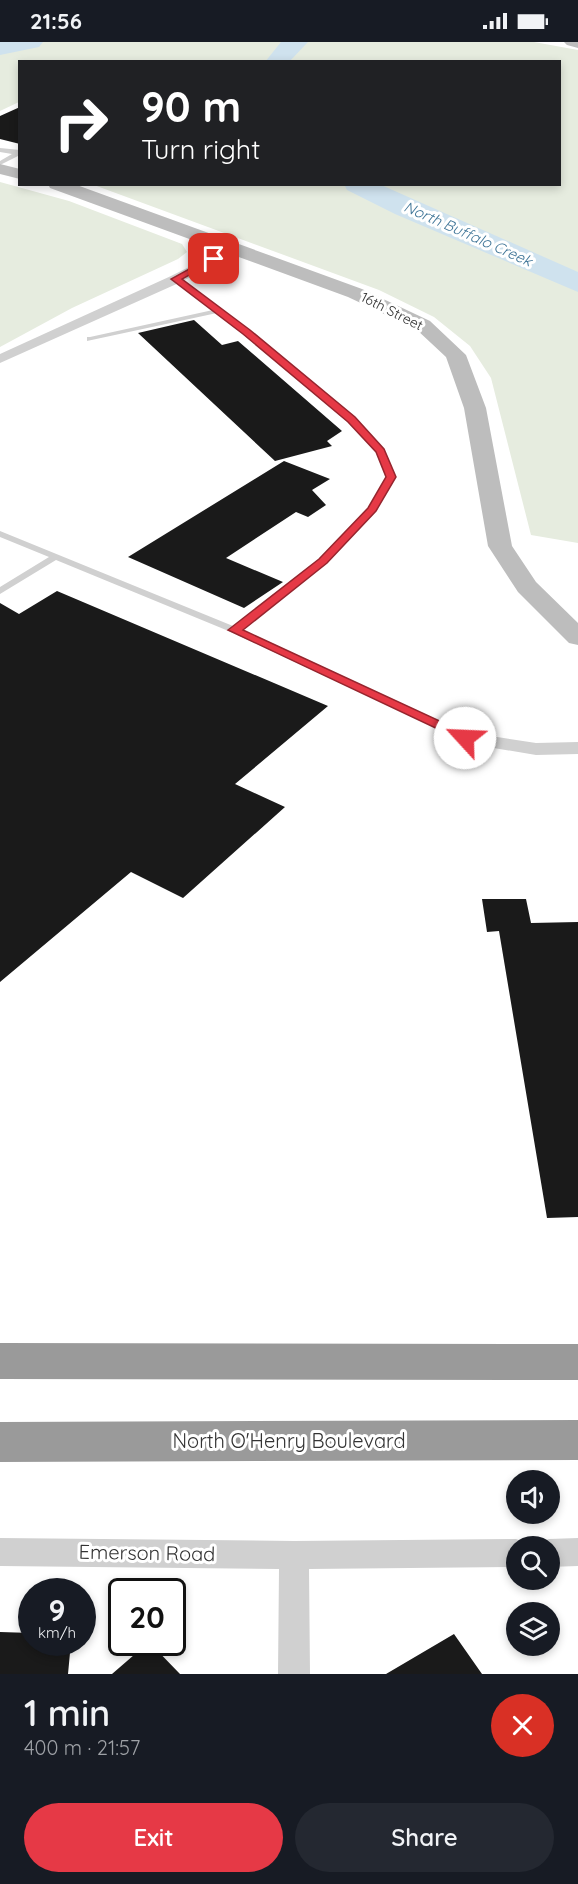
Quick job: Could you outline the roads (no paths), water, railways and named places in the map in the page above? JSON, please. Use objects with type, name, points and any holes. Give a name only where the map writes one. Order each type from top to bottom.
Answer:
[{"type":"highway","points":[[0,1354],[89,1361]]},
{"type":"highway","points":[[0,1361],[578,1362]]},
{"type":"highway","name":"North O'Henry Boulevard","points":[[0,1442],[578,1440]]},
{"type":"street","points":[[572,42],[578,43]]},
{"type":"street","points":[[0,169],[18,174]]},
{"type":"street","name":"16th Street","points":[[61,186],[355,293],[423,325],[456,355],[475,408],[501,546],[527,587],[568,630],[578,637]]},
{"type":"street","points":[[0,358],[176,279],[233,249]]},
{"type":"street","points":[[465,738],[556,751],[578,748]]},
{"type":"street","name":"Emerson Road","points":[[0,1552],[294,1555]]},
{"type":"street","points":[[560,1552],[578,1552]]},
{"type":"street","points":[[294,1674],[294,1555],[506,1553]]},
{"type":"lane","points":[[0,150],[18,153]]},
{"type":"lane","points":[[0,163],[18,153]]},
{"type":"lane","points":[[176,279],[351,419],[380,451],[391,477],[373,509],[323,561],[234,630]]},
{"type":"lane","points":[[90,339],[218,311]]},
{"type":"lane","points":[[0,534],[234,630],[465,738]]},
{"type":"lane","points":[[0,591],[56,556]]},
{"type":"waterway","name":"North Buffalo Creek","points":[[0,48],[31,42]]},
{"type":"waterway","name":"North Buffalo Creek","points":[[278,60],[284,51],[296,42]]},
{"type":"waterway","name":"North Buffalo Creek","points":[[361,186],[405,208],[578,283]]}]
